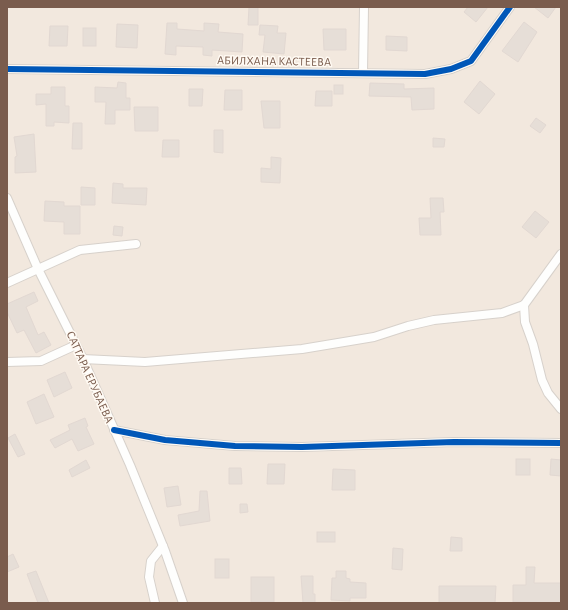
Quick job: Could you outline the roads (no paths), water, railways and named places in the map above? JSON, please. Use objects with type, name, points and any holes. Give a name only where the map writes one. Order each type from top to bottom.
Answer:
[{"type":"street","points":[[363,73],[364,7]]},
{"type":"street","name":"АБИЛХАНА КАСТЕЕВА","points":[[7,69],[425,74],[451,69],[471,62],[510,7]]},
{"type":"street","name":"САТТАРА ЕРУБАЕВА","points":[[7,198],[38,269],[83,359],[130,465],[163,546],[183,603]]},
{"type":"street","points":[[7,283],[80,250],[136,244]]},
{"type":"street","points":[[83,359],[144,362],[302,349],[374,338],[408,326],[434,320],[502,313],[524,305],[561,254]]},
{"type":"street","points":[[524,305],[525,322],[533,344],[542,380],[548,393],[561,409]]},
{"type":"street","points":[[7,362],[41,361],[76,345]]},
{"type":"street","points":[[114,430],[164,440],[235,446],[316,447],[454,442],[561,443]]},
{"type":"street","points":[[155,603],[149,577],[151,561],[163,546]]}]
